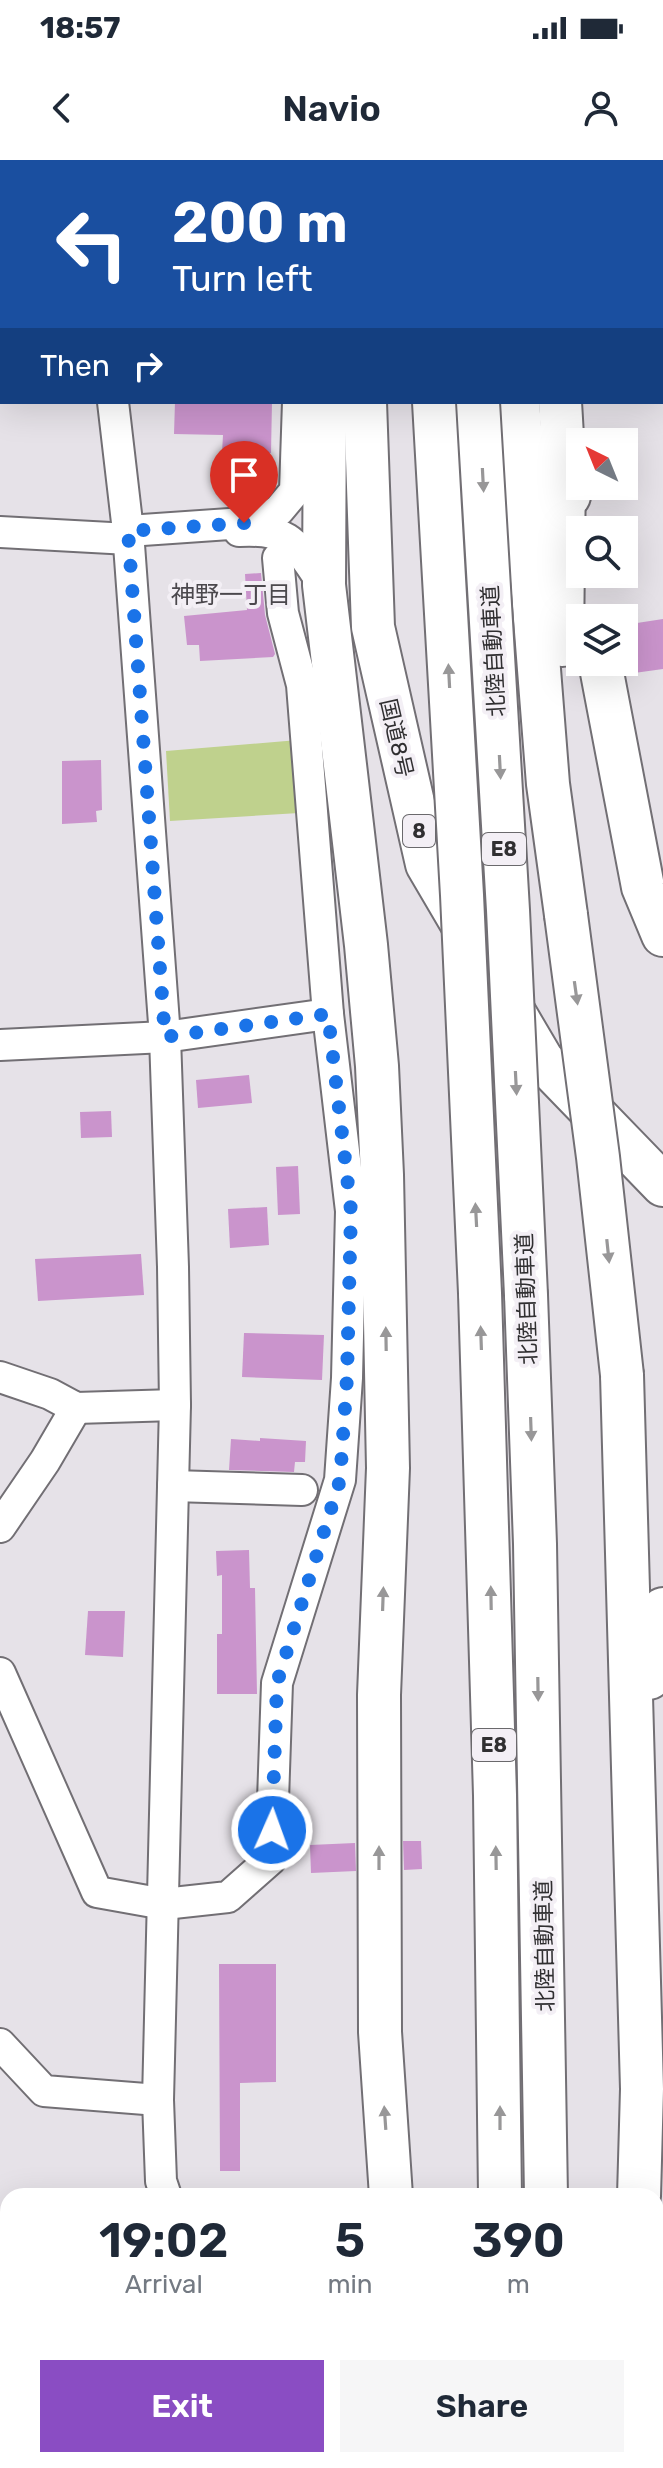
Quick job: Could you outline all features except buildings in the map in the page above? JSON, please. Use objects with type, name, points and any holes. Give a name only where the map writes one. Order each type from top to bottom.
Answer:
[{"type":"highway","points":[[325,404],[324,585],[366,945],[381,1143],[388,1468],[379,1695],[380,2032],[390,2188]]},
{"type":"highway","points":[[339,404],[359,579],[373,627]]},
{"type":"highway","name":"国道8号","points":[[365,404],[373,627],[427,864],[542,1060],[663,1185]]},
{"type":"highway","name":"北陸自動車道","points":[[434,404],[480,1293],[495,1765],[500,2188]]},
{"type":"highway","name":"北陸自動車道","points":[[478,404],[508,910],[526,1295],[536,1575],[546,2188]]},
{"type":"highway","points":[[518,404],[547,769],[598,1157],[622,1375],[635,1756],[633,1843],[642,2089],[639,2188]]},
{"type":"highway","points":[[560,404],[564,470],[562,677],[566,915]]},
{"type":"highway","points":[[564,470],[573,516]]},
{"type":"highway","points":[[603,676],[643,887],[663,935]]},
{"type":"highway","points":[[635,1756],[663,1609]]},
{"type":"street","points":[[113,404],[129,537],[165,1037],[175,1405],[158,2100],[163,2188]]},
{"type":"street","points":[[129,537],[244,523],[268,517],[279,510],[295,491],[298,404]]},
{"type":"street","points":[[0,532],[129,537],[263,530],[281,534],[296,545],[324,585]]},
{"type":"street","points":[[0,1673],[97,1892],[164,1904],[228,1897],[271,1859],[277,1683],[340,1480],[347,1378],[351,1211],[328,1014],[302,685],[283,613],[278,558]]},
{"type":"street","points":[[0,1045],[165,1037],[328,1014]]},
{"type":"street","points":[[0,1377],[50,1394],[76,1408],[175,1405]]},
{"type":"street","points":[[0,1527],[45,1461],[76,1408]]},
{"type":"street","points":[[173,1486],[302,1490]]},
{"type":"street","points":[[0,2044],[44,2091],[158,2100]]},
{"type":"green space","points":[[298,740],[299,813],[170,821],[166,751]]},
{"type":"district","name":"神野一丁目","points":[[231,595]]},
{"type":"route","points":[[244,523],[128,531],[165,1037],[328,1014],[351,1211],[347,1378],[340,1480],[277,1683],[272,1830]]}]
